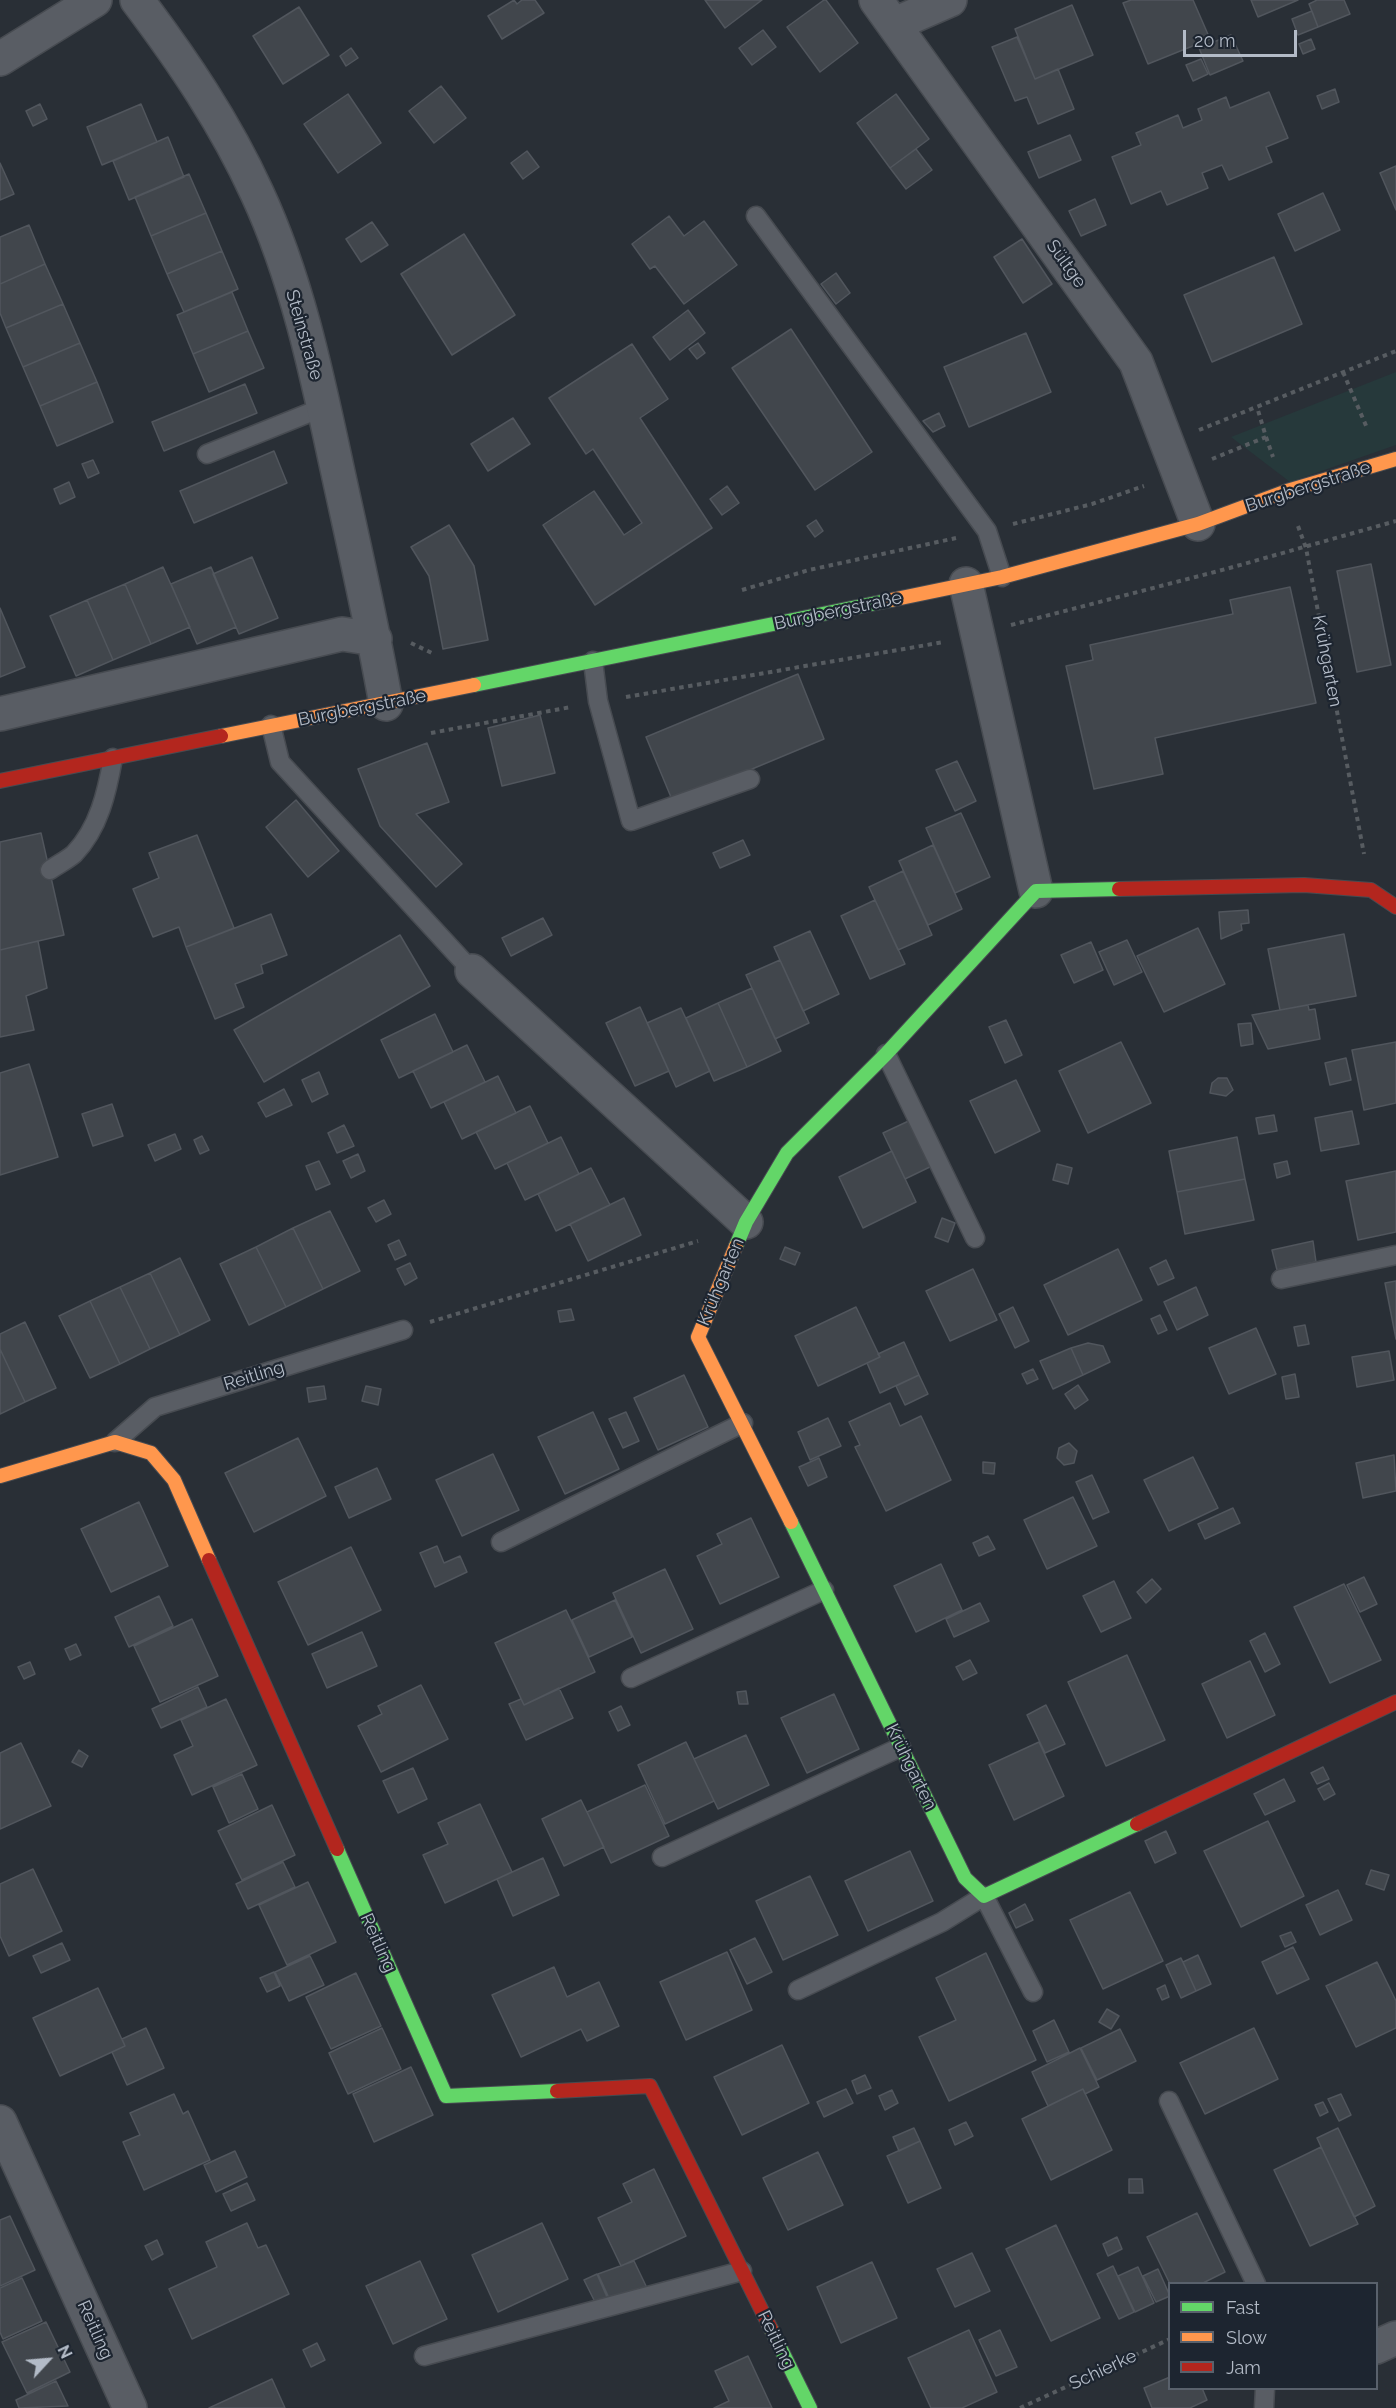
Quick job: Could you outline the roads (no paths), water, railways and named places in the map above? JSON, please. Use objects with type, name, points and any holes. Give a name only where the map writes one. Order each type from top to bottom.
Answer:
[{"type":"street","points":[[0,59],[95,0]]},
{"type":"street","name":"Steinstraße","points":[[137,0],[178,54],[215,111],[257,194],[284,263],[324,407],[375,639],[386,704]]},
{"type":"street","name":"Sültge","points":[[950,0],[886,12],[1136,362],[1198,524]]},
{"type":"street","name":"Burgbergstraße","points":[[0,781],[1002,577],[1198,524],[1287,491],[1396,459]]},
{"type":"street","points":[[966,584],[1036,891],[1304,885],[1371,890],[1396,907]]},
{"type":"street","points":[[0,714],[342,634],[375,639]]},
{"type":"street","name":"Krühgarten","points":[[984,1896],[965,1878],[743,1423],[698,1337],[746,1222],[787,1153],[886,1054],[1036,891]]},
{"type":"street","name":"Krühgarten","points":[[472,971],[746,1222]]},
{"type":"street","name":"Reitling","points":[[0,1476],[115,1442],[151,1453],[174,1480],[446,2096],[650,2086],[810,2408]]},
{"type":"street","points":[[984,1896],[1396,1702]]},
{"type":"street","name":"Reitling","points":[[0,2122],[130,2408]]},
{"type":"lane","points":[[756,216],[987,531],[1002,577]]},
{"type":"lane","points":[[207,454],[324,407]]},
{"type":"lane","points":[[593,661],[598,701],[631,821],[750,779]]},
{"type":"lane","name":"Burgbergstraße","points":[[271,725],[280,762],[472,971]]},
{"type":"lane","points":[[50,870],[73,854],[95,822],[107,793],[113,758]]},
{"type":"lane","points":[[886,1054],[975,1238]]},
{"type":"lane","points":[[1281,1279],[1396,1255]]},
{"type":"lane","name":"Reitling","points":[[115,1442],[155,1407],[403,1330]]},
{"type":"lane","points":[[501,1542],[743,1423]]},
{"type":"lane","points":[[631,1678],[824,1590]]},
{"type":"lane","points":[[662,1857],[901,1748]]},
{"type":"lane","points":[[798,1990],[942,1922],[984,1896],[1033,1992]]},
{"type":"lane","points":[[1169,2101],[1256,2282]]},
{"type":"lane","points":[[424,2356],[742,2271]]},
{"type":"lane","points":[[1264,2408],[1265,2390]]}]
